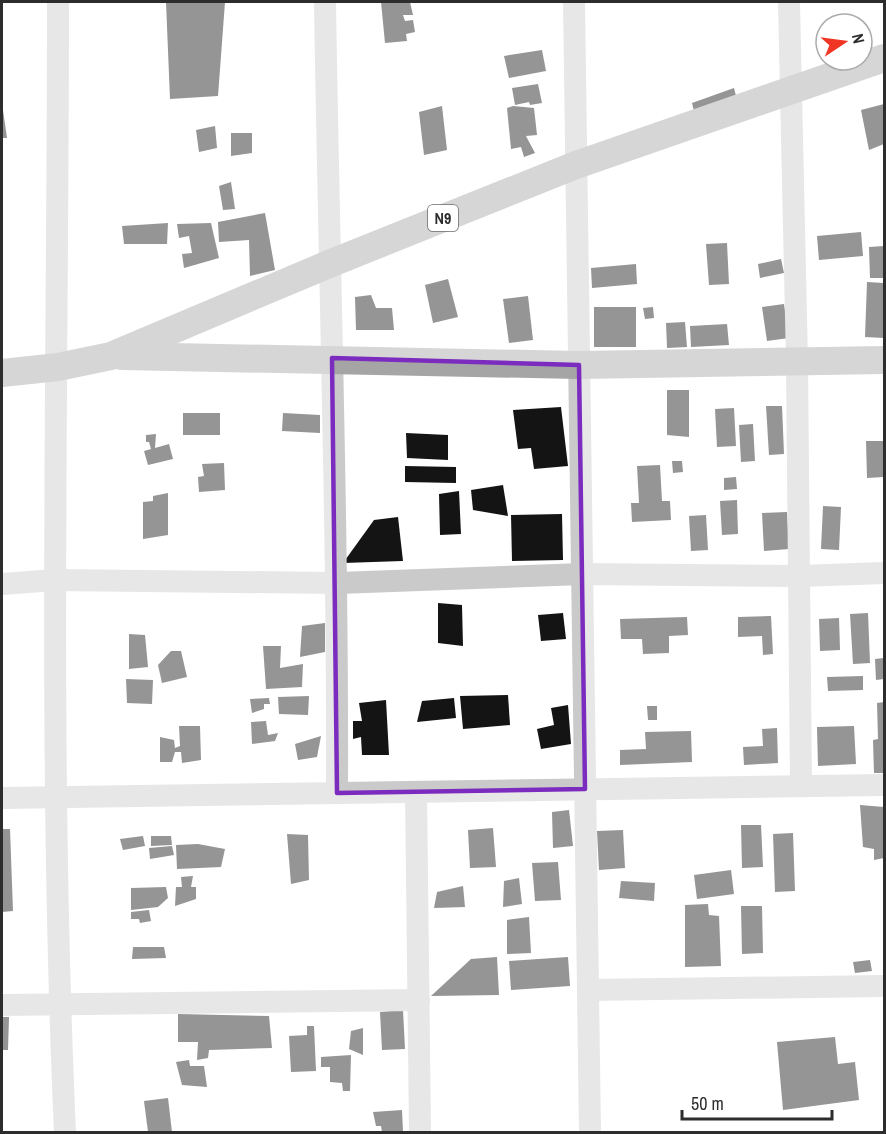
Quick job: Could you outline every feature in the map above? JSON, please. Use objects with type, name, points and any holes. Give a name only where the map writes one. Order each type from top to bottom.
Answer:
[{"type":"main road","name":"N9","points":[[2,373],[58,367],[111,356],[328,264],[576,165],[885,58]]},
{"type":"main road","points":[[111,356],[332,358],[579,365],[885,360]]},
{"type":"street","points":[[58,2],[58,367],[55,580],[59,1004],[65,1132]]},
{"type":"street","points":[[325,2],[328,264],[338,583],[337,793]]},
{"type":"street","points":[[574,2],[590,1132]]},
{"type":"street","points":[[789,2],[797,362],[801,786]]},
{"type":"street","points":[[2,584],[55,580],[338,583],[582,574],[800,576],[885,573]]},
{"type":"street","points":[[2,798],[885,785]]},
{"type":"street","points":[[416,792],[420,1132]]},
{"type":"street","points":[[588,990],[885,986]]},
{"type":"street","points":[[2,1005],[419,1000]]},
{"type":"highlighted area","points":[[332,358],[579,365],[585,789],[337,793]]},
{"type":"building","points":[[166,2],[225,2],[218,96],[170,99]]},
{"type":"building","points":[[381,2],[410,2],[413,15],[403,15],[405,21],[413,20],[415,32],[406,34],[407,41],[385,43]]},
{"type":"building","points":[[542,50],[546,71],[509,78],[504,56]]},
{"type":"building","points":[[538,84],[542,103],[530,105],[529,102],[515,105],[512,88]]},
{"type":"building","points":[[734,88],[736,96],[694,111],[692,103]]},
{"type":"building","points":[[884,104],[884,144],[869,150],[861,110]]},
{"type":"building","points":[[442,106],[447,150],[424,155],[419,112]]},
{"type":"building","points":[[513,106],[534,108],[537,135],[526,136],[535,153],[524,157],[521,147],[511,149],[507,108]]},
{"type":"building","points":[[3,110],[7,138],[2,138]]},
{"type":"building","points":[[215,126],[217,148],[199,152],[196,130]]},
{"type":"building","points":[[231,133],[252,133],[252,153],[231,156]]},
{"type":"building","points":[[231,182],[235,209],[223,210],[219,186]]},
{"type":"building","points":[[265,213],[275,270],[250,276],[249,240],[219,242],[218,222]]},
{"type":"building","points":[[168,223],[167,244],[124,244],[122,226]]},
{"type":"building","points":[[211,223],[219,258],[184,268],[182,254],[192,253],[189,236],[179,238],[177,224]]},
{"type":"building","points":[[861,232],[863,256],[819,260],[817,236]]},
{"type":"building","points":[[727,243],[729,284],[709,285],[706,244]]},
{"type":"building","points":[[884,246],[884,278],[870,278],[869,247]]},
{"type":"building","points":[[781,259],[784,273],[760,278],[758,264]]},
{"type":"building","points":[[636,264],[637,284],[592,288],[591,268]]},
{"type":"building","points":[[448,279],[458,317],[433,323],[425,285]]},
{"type":"building","points":[[867,282],[884,283],[884,338],[865,337]]},
{"type":"building","points":[[371,295],[376,308],[392,308],[394,330],[356,330],[355,297]]},
{"type":"building","points":[[528,296],[533,340],[509,343],[503,299]]},
{"type":"building","points":[[784,304],[789,338],[767,341],[762,307]]},
{"type":"building","points":[[594,307],[636,307],[636,347],[594,347]]},
{"type":"building","points":[[653,307],[654,318],[645,319],[643,308]]},
{"type":"building","points":[[685,322],[687,347],[667,348],[666,323]]},
{"type":"building","points":[[727,324],[729,345],[691,347],[690,326]]},
{"type":"building","points":[[667,390],[689,390],[689,437],[667,435]]},
{"type":"building","points":[[766,406],[782,406],[784,454],[769,455]]},
{"type":"building","points":[[561,407],[568,466],[534,469],[531,448],[518,449],[513,410]]},
{"type":"building","points":[[734,408],[736,446],[717,447],[715,409]]},
{"type":"building","points":[[183,413],[220,413],[220,435],[183,435]]},
{"type":"building","points":[[283,413],[320,415],[320,433],[282,431]]},
{"type":"building","points":[[753,424],[755,461],[741,462],[739,425]]},
{"type":"building","points":[[406,433],[448,435],[448,460],[407,458]]},
{"type":"building","points":[[156,434],[155,448],[169,444],[173,459],[148,465],[144,451],[151,449],[149,442],[146,442],[146,435]]},
{"type":"building","points":[[866,441],[884,441],[884,477],[867,478]]},
{"type":"building","points":[[672,461],[682,461],[683,472],[673,473]]},
{"type":"building","points":[[224,463],[225,490],[199,492],[198,477],[204,476],[202,464]]},
{"type":"building","points":[[660,465],[662,501],[670,501],[671,520],[632,522],[631,503],[639,503],[637,466]]},
{"type":"building","points":[[405,466],[456,467],[456,483],[405,482]]},
{"type":"building","points":[[736,477],[737,489],[724,490],[724,478]]},
{"type":"building","points":[[503,485],[508,516],[473,510],[471,490]]},
{"type":"building","points":[[459,491],[461,534],[440,535],[439,494]]},
{"type":"building","points":[[168,493],[168,535],[143,539],[143,502],[153,501],[153,496]]},
{"type":"building","points":[[737,500],[738,534],[722,535],[720,501]]},
{"type":"building","points":[[823,506],[841,507],[839,550],[821,549]]},
{"type":"building","points":[[787,512],[789,549],[764,551],[762,513]]},
{"type":"building","points":[[562,514],[563,560],[512,561],[511,515]]},
{"type":"building","points":[[706,515],[708,550],[691,551],[689,516]]},
{"type":"building","points":[[398,517],[403,561],[343,563],[374,520]]},
{"type":"building","points":[[438,603],[462,605],[463,646],[438,643]]},
{"type":"building","points":[[563,613],[566,639],[541,641],[538,615]]},
{"type":"building","points":[[868,613],[870,663],[853,664],[850,614]]},
{"type":"building","points":[[771,616],[773,654],[763,655],[762,636],[738,637],[738,617]]},
{"type":"building","points":[[687,617],[688,635],[669,636],[669,653],[643,654],[642,639],[621,639],[620,619]]},
{"type":"building","points":[[839,618],[840,650],[820,651],[819,619]]},
{"type":"building","points":[[325,623],[325,652],[300,657],[302,626]]},
{"type":"building","points":[[129,634],[145,635],[148,667],[129,669]]},
{"type":"building","points":[[263,646],[281,646],[280,668],[303,664],[302,687],[266,689]]},
{"type":"building","points":[[171,651],[181,651],[187,677],[162,683],[158,665]]},
{"type":"building","points":[[884,658],[884,679],[876,680],[875,659]]},
{"type":"building","points":[[863,676],[863,690],[828,691],[827,677]]},
{"type":"building","points":[[126,679],[153,680],[152,704],[127,703]]},
{"type":"building","points":[[508,695],[510,725],[463,729],[460,696]]},
{"type":"building","points":[[309,696],[308,715],[279,714],[278,697]]},
{"type":"building","points":[[269,698],[270,704],[264,704],[264,709],[252,713],[250,699]]},
{"type":"building","points":[[454,698],[456,718],[417,722],[422,701]]},
{"type":"building","points":[[386,700],[389,755],[362,755],[361,737],[353,739],[353,721],[362,721],[359,703]]},
{"type":"building","points":[[884,702],[884,773],[874,773],[873,740],[878,739],[877,703]]},
{"type":"building","points":[[568,705],[571,744],[541,749],[537,729],[554,725],[551,708]]},
{"type":"building","points":[[647,706],[657,706],[657,720],[648,720]]},
{"type":"building","points":[[266,721],[268,735],[278,733],[275,741],[252,744],[251,722]]},
{"type":"building","points":[[179,726],[200,726],[201,760],[182,763],[181,752],[175,752],[172,762],[160,762],[160,737],[174,740],[175,748],[180,746]]},
{"type":"building","points":[[854,726],[856,764],[818,766],[817,727]]},
{"type":"building","points":[[777,728],[778,763],[744,765],[743,747],[763,746],[762,729]]},
{"type":"building","points":[[691,731],[692,762],[620,765],[620,750],[646,749],[645,732]]},
{"type":"building","points":[[321,736],[317,757],[298,760],[295,744]]},
{"type":"building","points":[[860,805],[884,807],[884,858],[874,860],[874,849],[863,847]]},
{"type":"building","points":[[569,810],[573,846],[553,848],[552,812]]},
{"type":"building","points":[[741,825],[761,825],[763,867],[742,868]]},
{"type":"building","points":[[493,828],[496,867],[470,868],[468,830]]},
{"type":"building","points":[[2,829],[10,829],[13,911],[2,912]]},
{"type":"building","points":[[623,830],[625,868],[599,870],[597,831]]},
{"type":"building","points":[[793,833],[795,891],[775,892],[773,834]]},
{"type":"building","points":[[287,834],[308,835],[309,880],[291,884]]},
{"type":"building","points":[[143,836],[145,846],[123,850],[120,839]]},
{"type":"building","points":[[151,836],[171,836],[172,845],[151,846]]},
{"type":"building","points":[[198,844],[225,849],[221,867],[177,869],[176,845]]},
{"type":"building","points":[[172,846],[174,855],[150,859],[149,848]]},
{"type":"building","points":[[558,862],[561,900],[535,901],[532,863]]},
{"type":"building","points":[[731,870],[734,894],[697,899],[694,875]]},
{"type":"building","points":[[193,876],[191,887],[196,887],[196,899],[175,906],[176,887],[182,887],[181,877]]},
{"type":"building","points":[[519,878],[522,904],[503,907],[504,881]]},
{"type":"building","points":[[621,881],[655,883],[654,901],[619,898]]},
{"type":"building","points":[[463,886],[465,907],[434,908],[437,892]]},
{"type":"building","points":[[166,887],[168,898],[158,907],[131,910],[131,888]]},
{"type":"building","points":[[708,904],[709,915],[719,916],[721,966],[685,967],[685,905]]},
{"type":"building","points":[[741,906],[762,906],[763,953],[742,954]]},
{"type":"building","points":[[149,910],[151,921],[140,923],[139,919],[131,919],[131,912]]},
{"type":"building","points":[[529,917],[531,953],[507,954],[507,920]]},
{"type":"building","points":[[133,947],[164,947],[166,958],[132,959]]},
{"type":"building","points":[[497,957],[499,995],[431,996],[471,959]]},
{"type":"building","points":[[568,957],[570,986],[511,990],[509,961]]},
{"type":"building","points":[[870,960],[872,971],[855,973],[853,962]]},
{"type":"building","points":[[403,1010],[405,1049],[382,1050],[380,1012]]},
{"type":"building","points":[[178,1014],[269,1016],[272,1048],[209,1050],[208,1058],[197,1060],[198,1042],[178,1042]]},
{"type":"building","points":[[2,1017],[9,1017],[8,1050],[2,1050]]},
{"type":"building","points":[[307,1026],[314,1026],[316,1071],[291,1072],[289,1036],[307,1035]]},
{"type":"building","points":[[363,1028],[363,1055],[349,1049],[351,1031]]},
{"type":"building","points":[[835,1037],[838,1064],[855,1062],[859,1100],[783,1110],[777,1042]]},
{"type":"building","points":[[351,1055],[350,1091],[343,1091],[342,1083],[330,1082],[330,1067],[321,1067],[321,1057]]},
{"type":"building","points":[[189,1060],[190,1066],[204,1066],[207,1087],[182,1085],[176,1062]]},
{"type":"building","points":[[168,1098],[172,1132],[148,1132],[144,1101]]},
{"type":"building","points":[[402,1110],[403,1132],[382,1132],[381,1126],[376,1126],[373,1112]]}]
